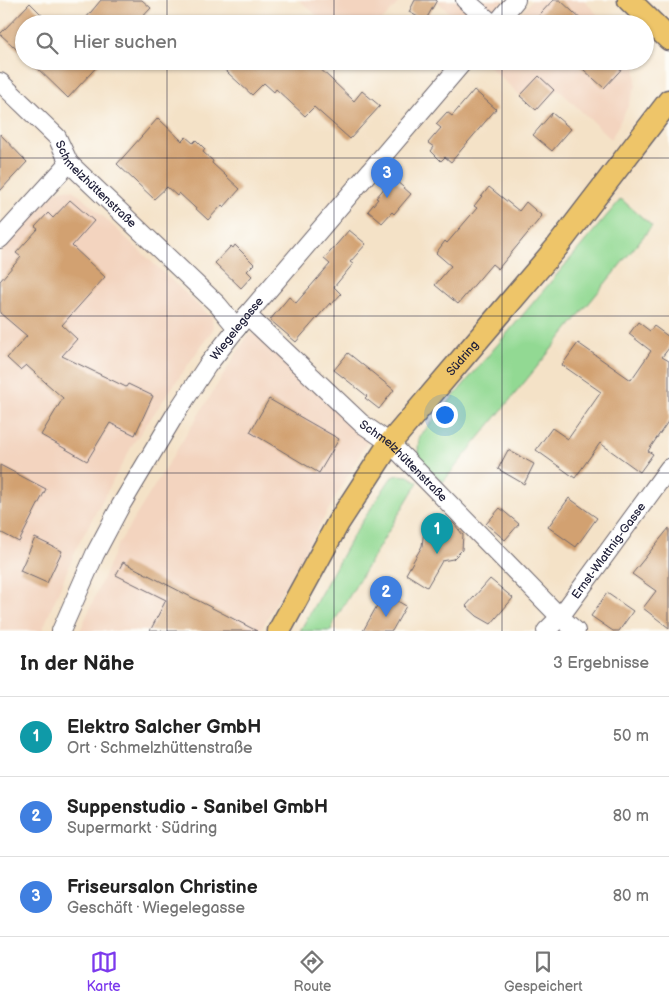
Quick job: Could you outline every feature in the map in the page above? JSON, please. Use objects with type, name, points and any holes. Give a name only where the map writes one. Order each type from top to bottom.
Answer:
[{"type":"main road","points":[[629,0],[644,15]]},
{"type":"main road","points":[[654,24],[669,39]]},
{"type":"main road","name":"Südring","points":[[279,631],[338,524],[390,443],[557,247],[669,101]]},
{"type":"street","points":[[466,0],[484,15]]},
{"type":"street","points":[[502,15],[516,0]]},
{"type":"street","name":"Wiegelegasse","points":[[62,631],[95,554],[121,505],[176,413],[207,366],[242,322],[456,70]]},
{"type":"street","name":"Schmelzhüttenstraße","points":[[0,82],[57,137],[69,163],[218,305],[242,322],[361,423],[390,443],[560,617],[576,631]]},
{"type":"street","points":[[0,239],[69,163]]},
{"type":"street","name":"Ernst-Wlattnig-Gasse","points":[[546,631],[560,617],[669,468]]},
{"type":"shaded area","points":[[299,0],[401,0],[387,15],[316,15]]},
{"type":"shaded area","points":[[436,0],[505,0],[492,15],[452,15]]},
{"type":"shaded area","points":[[532,0],[584,0],[598,15],[520,15]]},
{"type":"shaded area","points":[[493,70],[636,70],[636,86],[611,139],[558,89],[537,111]]},
{"type":"shaded area","points":[[72,190],[80,195],[212,318],[213,329],[134,442],[77,547],[42,631],[0,631],[0,253],[56,191]]},
{"type":"shaded area","points":[[258,334],[369,438],[260,631],[80,631],[116,548],[248,335]]},
{"type":"green space","points":[[621,199],[652,226],[443,482],[422,463],[418,452],[420,436]]},
{"type":"green space","points":[[398,475],[408,476],[418,482],[335,620],[331,631],[300,631],[354,534],[391,478]]},
{"type":"building","points":[[101,0],[142,0],[151,8],[144,15],[88,15]]},
{"type":"building","points":[[415,0],[437,0],[428,15],[414,15],[409,12]]},
{"type":"building","points":[[553,0],[560,0],[576,15],[539,15]]},
{"type":"building","points":[[30,3],[42,15],[18,15]]},
{"type":"building","points":[[15,18],[15,48],[0,34]]},
{"type":"building","points":[[39,70],[94,70],[68,98]]},
{"type":"building","points":[[225,70],[321,70],[354,101],[362,91],[380,106],[350,139],[314,107],[305,116],[276,89],[274,92],[264,83],[252,95]]},
{"type":"building","points":[[584,70],[621,70],[604,88]]},
{"type":"building","points":[[539,76],[554,90],[536,110],[520,96]]},
{"type":"building","points":[[474,90],[496,109],[451,162],[445,157],[441,161],[431,151],[434,147],[428,143],[441,128],[436,124],[447,112],[452,116]]},
{"type":"building","points":[[552,113],[571,129],[552,151],[533,135]]},
{"type":"building","points":[[158,118],[182,141],[186,137],[193,143],[196,140],[205,149],[203,152],[213,161],[212,163],[240,189],[224,207],[222,205],[208,220],[179,193],[177,196],[167,187],[154,199],[117,164]]},
{"type":"building","points":[[0,134],[27,162],[0,191]]},
{"type":"building","points":[[395,180],[411,194],[394,214],[392,212],[382,223],[368,211],[386,186],[388,189]]},
{"type":"building","points":[[489,187],[519,211],[526,202],[542,216],[498,269],[492,264],[458,304],[435,285],[451,266],[436,253],[477,208],[474,206]]},
{"type":"building","points":[[70,200],[94,221],[72,246],[105,277],[62,325],[77,339],[62,356],[126,387],[128,384],[153,396],[135,435],[110,423],[87,461],[41,435],[63,398],[26,365],[20,370],[7,358],[27,336],[0,313],[0,281],[21,257],[16,253],[38,229],[35,227],[48,213],[53,218]]},
{"type":"building","points":[[349,230],[366,244],[350,262],[353,264],[334,287],[341,294],[331,305],[330,303],[296,342],[270,320],[289,297],[296,303],[330,264],[324,259]]},
{"type":"building","points":[[235,245],[254,264],[247,271],[252,276],[241,288],[215,263],[231,246],[233,248]]},
{"type":"building","points":[[638,322],[650,331],[654,326],[669,337],[669,348],[662,357],[669,361],[669,420],[648,451],[653,454],[640,472],[600,443],[575,478],[536,450],[552,428],[568,439],[601,392],[562,365],[578,343],[631,380],[651,351],[629,334]]},
{"type":"building","points":[[348,353],[394,390],[379,409],[365,398],[367,396],[334,370]]},
{"type":"building","points":[[269,399],[339,439],[319,473],[250,432]]},
{"type":"building","points":[[508,450],[534,464],[524,484],[498,469]]},
{"type":"building","points":[[0,465],[46,489],[19,542],[0,532]]},
{"type":"building","points":[[569,498],[597,518],[576,547],[548,527]]},
{"type":"building","points":[[500,508],[519,524],[505,540],[486,524]]},
{"type":"building","points":[[437,520],[452,522],[455,525],[463,535],[462,550],[453,559],[442,561],[427,587],[406,574],[422,546],[424,530]]},
{"type":"building","points":[[669,528],[669,628],[643,608],[656,591],[632,574]]},
{"type":"building","points":[[35,538],[62,551],[47,583],[20,571]]},
{"type":"building","points":[[123,562],[257,631],[150,631],[166,600],[116,575]]},
{"type":"building","points":[[490,579],[513,598],[491,624],[477,616],[466,606]]},
{"type":"building","points":[[384,593],[406,606],[392,631],[363,631]]},
{"type":"building","points":[[607,593],[633,611],[619,631],[613,631],[591,616]]},
{"type":"place","name":"Friseursalon Christine","points":[[387,198]]},
{"type":"place","name":"Elektro Salcher GmbH","points":[[437,554]]},
{"type":"place","name":"Suppenstudio - Sanibel GmbH","points":[[386,617]]}]
